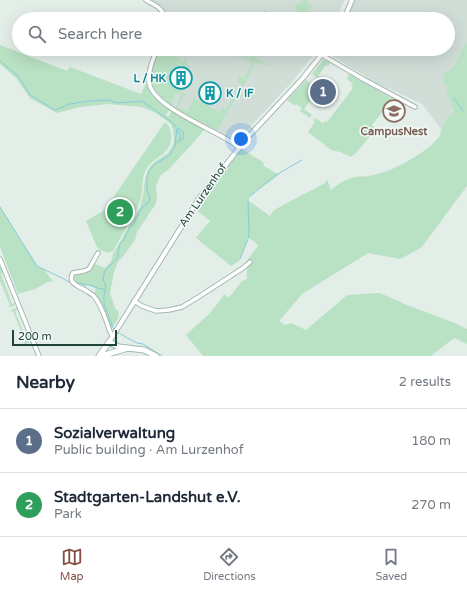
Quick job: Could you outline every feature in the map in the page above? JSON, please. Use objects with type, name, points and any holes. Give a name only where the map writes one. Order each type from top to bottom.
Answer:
[{"type":"main road","points":[[109,342],[119,347],[144,350],[156,356]]},
{"type":"main road","name":"Am Lurzenhof","points":[[100,356],[109,342]]},
{"type":"main road","points":[[100,356],[128,348]]},
{"type":"street","points":[[146,0],[161,9],[163,12]]},
{"type":"street","points":[[347,12],[352,0]]},
{"type":"street","points":[[155,56],[150,71],[149,81],[150,87],[156,96],[184,116],[239,146]]},
{"type":"street","name":"Am Lurzenhof","points":[[109,342],[196,202],[239,146],[300,82],[321,56]]},
{"type":"street","points":[[324,56],[415,107]]},
{"type":"street","points":[[98,253],[89,269],[73,273],[71,280],[73,284],[96,298],[110,333],[114,334]]},
{"type":"street","points":[[0,259],[39,356]]},
{"type":"street","points":[[134,301],[142,306],[156,311],[182,307],[250,262]]},
{"type":"shaded area","points":[[151,0],[345,0],[339,12],[166,12],[162,7]]},
{"type":"shaded area","points":[[355,0],[467,0],[467,52],[453,109],[455,113],[445,122],[441,129],[422,104],[375,82],[332,56],[455,56],[455,12],[350,12]]},
{"type":"shaded area","points":[[157,56],[312,56],[291,83],[237,141],[195,120],[171,105],[157,93],[153,86],[151,77]]},
{"type":"shaded area","name":"CampusNest","points":[[392,101],[396,103],[395,106],[406,112],[396,123],[384,109]]},
{"type":"green space","points":[[306,0],[312,7],[306,12],[299,12],[294,7]]},
{"type":"green space","points":[[467,42],[467,186],[421,248],[400,259],[368,253],[302,294],[279,321],[285,325],[291,323],[306,330],[347,295],[380,293],[467,329],[467,344],[454,338],[431,356],[203,356],[186,335],[210,313],[225,294],[228,298],[241,282],[247,279],[247,266],[245,263],[258,246],[248,237],[239,261],[231,266],[196,238],[210,221],[195,209],[242,149],[263,162],[264,166],[279,175],[249,197],[249,201],[270,216],[274,210],[325,183],[327,179],[331,190],[348,179],[381,173],[399,166],[418,155],[434,143],[440,136],[443,124],[449,115],[452,115],[454,111],[447,94],[448,87],[444,83],[443,74],[452,69]]},
{"type":"green space","points":[[0,45],[12,50],[12,56],[28,56],[67,71],[70,67],[141,94],[146,84],[154,97],[169,108],[166,115],[168,117],[173,111],[205,129],[170,168],[160,176],[156,186],[157,199],[155,205],[137,232],[135,240],[118,262],[114,272],[110,293],[115,308],[119,312],[118,319],[110,333],[94,294],[96,288],[87,285],[85,290],[73,284],[72,275],[89,269],[93,263],[105,268],[111,262],[113,254],[140,207],[145,179],[149,168],[152,164],[168,153],[173,145],[174,139],[171,124],[154,112],[142,107],[108,104],[80,107],[57,113],[30,98],[16,78],[0,64]]},
{"type":"green space","points":[[157,56],[172,56],[176,58],[180,56],[181,57],[179,61],[183,62],[183,60],[186,56],[185,58],[188,60],[186,63],[190,67],[188,70],[178,63],[177,65],[178,64],[191,74],[190,75],[176,67],[170,77],[176,81],[173,83],[180,91],[179,94],[176,93],[172,102],[174,104],[171,105],[156,92],[152,80],[153,67]]},
{"type":"green space","points":[[238,56],[254,64],[243,86],[236,81],[240,76],[244,78],[252,64]]},
{"type":"green space","points":[[242,56],[250,58],[251,56],[253,56],[269,65],[268,67],[257,62],[256,64]]},
{"type":"green space","points":[[323,60],[330,63],[328,66],[326,65],[318,76],[321,78],[320,80],[312,74]]},
{"type":"green space","points":[[349,74],[393,99],[372,125],[376,129],[351,157],[331,150],[308,132],[315,122],[313,120],[315,118],[323,123],[325,121],[327,122],[353,88],[351,86],[353,84],[347,79]]},
{"type":"green space","points":[[306,80],[319,89],[304,109],[312,115],[310,118],[300,111],[302,108],[296,104],[295,106],[287,100]]},
{"type":"green space","points":[[230,91],[234,94],[235,92],[238,94],[227,114],[224,114],[220,111],[222,107],[226,109],[232,99],[228,96]]},
{"type":"green space","points":[[182,92],[186,93],[178,107],[187,111],[194,98],[225,115],[217,131],[176,108]]},
{"type":"green space","points":[[165,122],[169,126],[171,134],[168,148],[148,166],[143,179],[142,196],[137,209],[113,251],[109,253],[100,250],[97,247],[86,221],[106,208]]},
{"type":"green space","points":[[0,207],[37,266],[44,270],[53,281],[35,289],[18,294],[0,247]]},
{"type":"green space","points":[[0,266],[3,273],[1,274],[12,304],[15,303],[14,306],[8,306],[10,305],[0,281]]},
{"type":"green space","points":[[15,308],[18,310],[15,311],[27,341],[30,340],[29,343],[23,343],[25,342],[13,311],[11,312],[11,310]]},
{"type":"waterway","points":[[0,61],[18,76],[30,95],[55,110],[70,104],[89,101],[109,100],[117,103],[142,101],[169,120],[177,128],[175,146],[170,155],[155,164],[147,176],[147,190],[150,198],[149,202],[140,210],[134,224],[130,227],[125,238],[120,244],[118,257],[104,274],[103,279],[106,287],[104,304],[115,330]]},
{"type":"waterway","points":[[454,98],[463,111]]},
{"type":"waterway","points":[[178,129],[183,131],[184,137],[179,141]]},
{"type":"waterway","points":[[176,131],[180,133],[180,138],[176,143]]},
{"type":"waterway","points":[[249,197],[276,175],[302,160]]},
{"type":"waterway","points":[[240,259],[249,233],[248,201]]},
{"type":"waterway","points":[[0,207],[37,266],[69,282],[71,281]]},
{"type":"waterway","points":[[75,282],[104,289]]},
{"type":"waterway","points":[[117,332],[137,343],[143,344],[162,356]]},
{"type":"place","name":"L / HK","points":[[181,78]]},
{"type":"place","name":"Sozialverwaltung","points":[[323,92]]},
{"type":"place","name":"K / IF","points":[[210,93]]},
{"type":"place","name":"CampusNest","points":[[394,111]]},
{"type":"place","name":"Stadtgarten-Landshut e.V.","points":[[120,212]]}]
